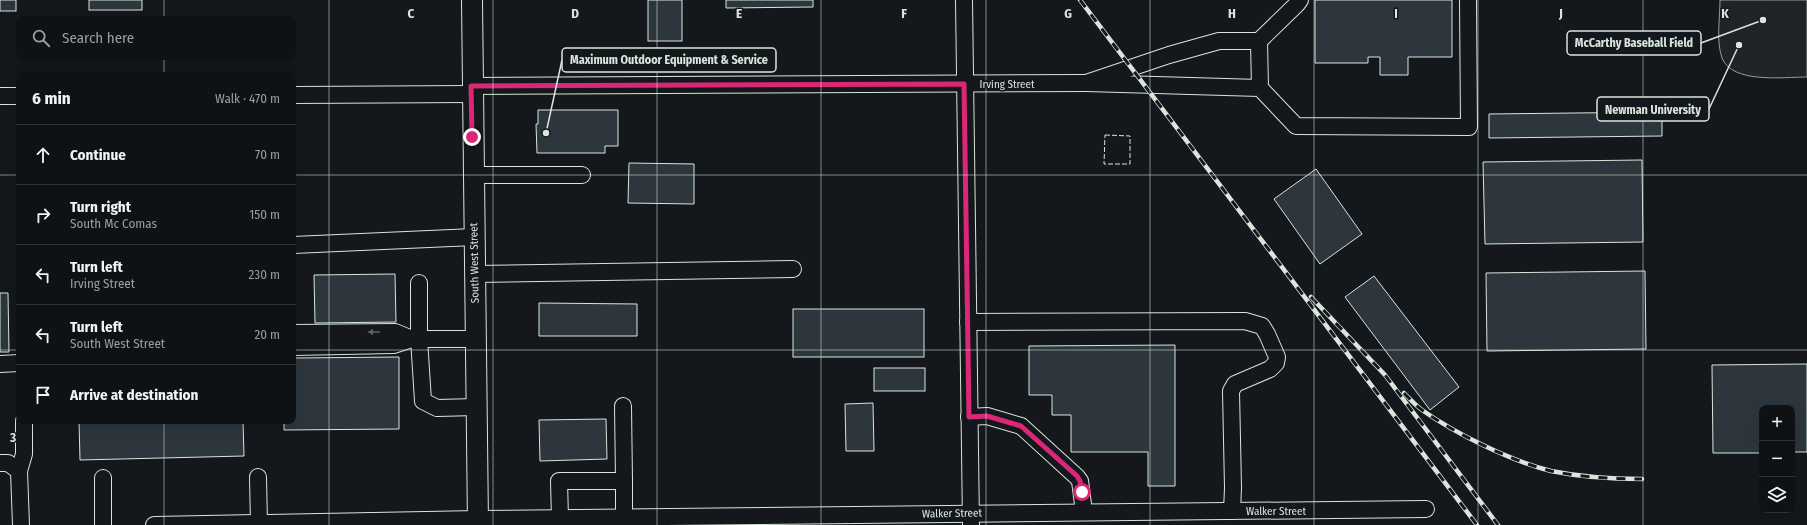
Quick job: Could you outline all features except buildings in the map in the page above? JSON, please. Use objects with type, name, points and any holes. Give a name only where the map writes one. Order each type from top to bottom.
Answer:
[{"type":"main road","name":"South West Street","points":[[472,0],[478,522]]},
{"type":"street","points":[[964,0],[971,519]]},
{"type":"street","points":[[1086,83],[1132,69],[1169,55],[1219,41],[1259,41],[1300,0]]},
{"type":"street","points":[[1259,41],[1260,88],[1296,126],[1469,127],[1468,0]]},
{"type":"street","name":"Irving Street","points":[[296,95],[472,90],[1086,83]]},
{"type":"street","points":[[1086,83],[1260,88]]},
{"type":"street","points":[[0,96],[16,96]]},
{"type":"street","points":[[473,175],[582,175]]},
{"type":"street","points":[[296,245],[474,237]]},
{"type":"street","points":[[474,274],[793,269]]},
{"type":"street","points":[[419,283],[415,339],[423,401],[437,408],[476,407]]},
{"type":"street","points":[[968,322],[1245,321],[1262,326],[1277,357],[1276,363],[1270,369],[1235,384],[1231,391],[1234,488],[1232,511]]},
{"type":"street","points":[[296,333],[395,332],[415,339]]},
{"type":"street","points":[[296,347],[394,345],[415,339],[475,339]]},
{"type":"street","points":[[0,364],[16,363]]},
{"type":"street","points":[[623,406],[624,517]]},
{"type":"street","points":[[969,417],[987,416],[1021,426],[1077,476],[1080,481],[1084,512]]},
{"type":"street","points":[[21,525],[19,471],[24,454],[24,424]]},
{"type":"street","points":[[0,464],[8,463],[19,471]]},
{"type":"street","points":[[258,476],[259,524]]},
{"type":"street","points":[[103,478],[103,525]]},
{"type":"street","points":[[560,518],[559,481],[624,481]]},
{"type":"street","name":"Walker Street","points":[[154,525],[478,522],[560,518],[583,521],[624,517],[643,521],[971,519],[1084,512],[1426,509]]},
{"type":"shaded area","points":[[1720,0],[1807,0],[1807,77],[1760,77],[1736,72],[1728,66],[1722,58],[1719,44]]},
{"type":"railway","points":[[1080,0],[1477,525]]},
{"type":"railway","points":[[1311,297],[1385,375],[1498,525]]},
{"type":"railway","points":[[1404,393],[1422,410],[1451,428],[1484,446],[1519,461],[1551,471],[1574,475],[1642,479]]},
{"type":"fence","points":[[1105,135],[1130,136],[1130,164],[1104,164],[1105,135]]},
{"type":"place","name":"McCarthy Baseball Field","points":[[1763,20]]},
{"type":"place","name":"Newman University","points":[[1739,45]]},
{"type":"place","name":"Maximum Outdoor Equipment & Service","points":[[546,133]]},
{"type":"route","points":[[472,137],[471,86],[964,84],[969,417],[987,416],[1021,426],[1077,476],[1080,481],[1082,492]]}]
